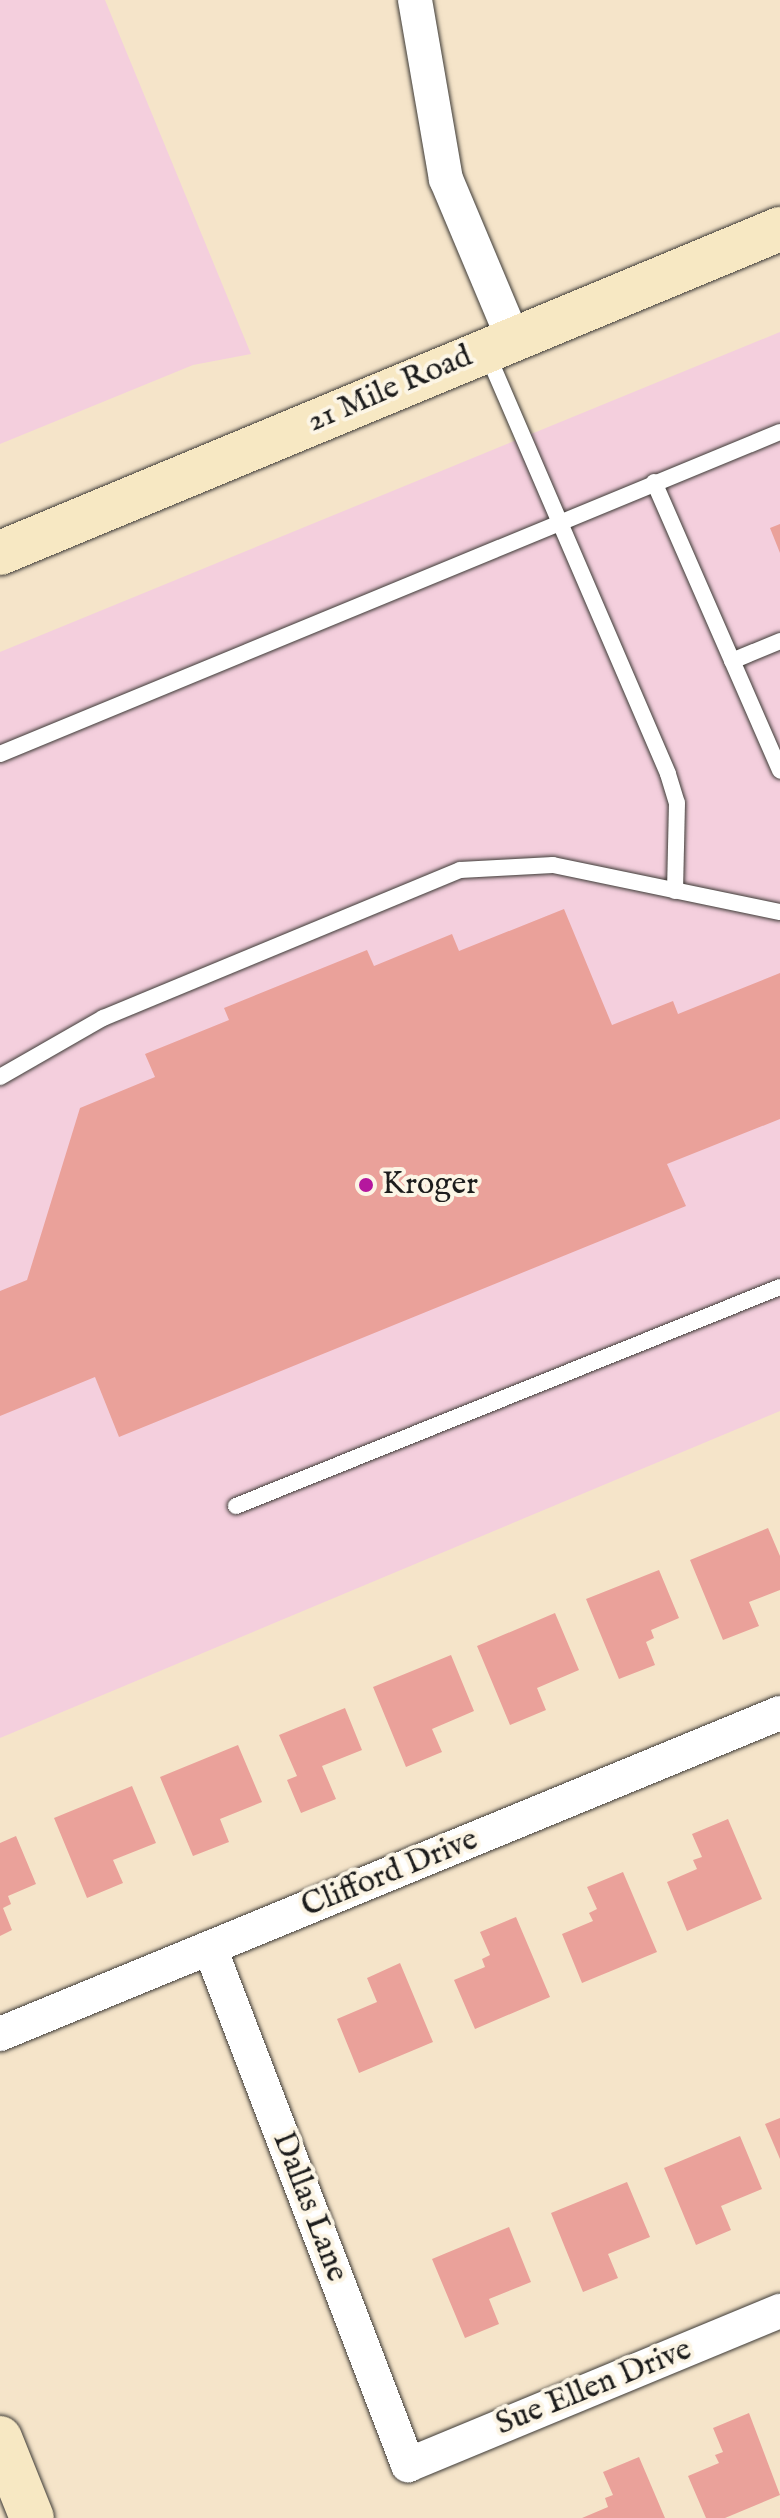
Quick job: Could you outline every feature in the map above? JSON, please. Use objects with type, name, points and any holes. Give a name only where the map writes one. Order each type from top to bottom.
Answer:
[{"type":"street","points":[[415,0],[446,179],[500,344]]},
{"type":"street","name":"21 Mile Road","points":[[0,553],[780,229]]},
{"type":"street","name":"Clifford Drive","points":[[0,2034],[780,1713]]},
{"type":"street","name":"Dallas Lane","points":[[210,1948],[408,2465]]},
{"type":"street","name":"Sue Ellen Drive","points":[[408,2465],[780,2311]]},
{"type":"street","points":[[0,2438],[32,2518]]},
{"type":"lane","points":[[500,344],[561,522],[677,803],[675,891]]},
{"type":"lane","points":[[0,754],[780,432]]},
{"type":"lane","points":[[654,482],[780,771]]},
{"type":"lane","points":[[732,661],[780,641]]},
{"type":"lane","points":[[1,1072],[103,1018],[460,870],[553,865],[780,912]]},
{"type":"lane","points":[[236,1506],[780,1287]]},
{"type":"shaded area","points":[[0,0],[105,0],[251,354],[193,365],[0,444]]},
{"type":"shaded area","points":[[780,332],[780,1411],[0,1738],[0,652]]},
{"type":"building","points":[[780,524],[780,553],[770,528]]},
{"type":"building","name":"Kroger","points":[[564,909],[612,1025],[673,1001],[678,1014],[780,973],[780,1119],[667,1164],[686,1206],[119,1437],[95,1377],[0,1416],[0,1291],[27,1280],[80,1108],[155,1077],[145,1054],[229,1020],[224,1008],[367,950],[374,966],[452,934],[459,951]]},
{"type":"building","points":[[768,1528],[780,1556],[780,1590],[749,1602],[759,1626],[723,1640],[690,1560]]},
{"type":"building","points":[[659,1570],[679,1618],[651,1630],[654,1638],[646,1642],[655,1665],[619,1679],[586,1599]]},
{"type":"building","points":[[555,1613],[579,1670],[537,1688],[546,1710],[510,1725],[477,1646]]},
{"type":"building","points":[[451,1655],[474,1711],[432,1729],[442,1752],[406,1767],[373,1687]]},
{"type":"building","points":[[345,1708],[362,1750],[322,1766],[336,1799],[301,1813],[287,1780],[297,1776],[279,1735]]},
{"type":"building","points":[[238,1745],[262,1802],[220,1819],[229,1842],[193,1856],[160,1777]]},
{"type":"building","points":[[132,1786],[156,1843],[113,1860],[123,1883],[87,1898],[54,1818]]},
{"type":"building","points":[[728,1819],[762,1899],[687,1931],[667,1882],[697,1869],[693,1860],[702,1857],[692,1834]]},
{"type":"building","points":[[16,1836],[36,1884],[8,1896],[11,1904],[3,1908],[12,1930],[0,1936],[0,1843]]},
{"type":"building","points":[[623,1872],[657,1952],[582,1983],[562,1934],[593,1921],[589,1913],[597,1909],[587,1887]]},
{"type":"building","points":[[516,1917],[550,1997],[475,2029],[454,1980],[485,1967],[482,1959],[490,1955],[480,1932]]},
{"type":"building","points":[[400,1963],[433,2042],[359,2073],[337,2019],[377,2002],[367,1978]]},
{"type":"building","points":[[780,2118],[780,2159],[765,2124]]},
{"type":"building","points":[[740,2136],[762,2189],[721,2206],[731,2230],[696,2245],[664,2168]]},
{"type":"building","points":[[627,2182],[650,2237],[608,2254],[618,2278],[583,2292],[551,2213]]},
{"type":"building","points":[[509,2227],[531,2282],[489,2299],[499,2324],[465,2338],[432,2259]]},
{"type":"building","points":[[749,2413],[780,2495],[725,2518],[706,2518],[688,2476],[719,2463],[715,2455],[723,2452],[713,2428]]},
{"type":"building","points":[[639,2457],[665,2518],[582,2518],[608,2507],[605,2498],[613,2495],[603,2472]]},
{"type":"place","name":"Kroger","points":[[366,1185]]}]
